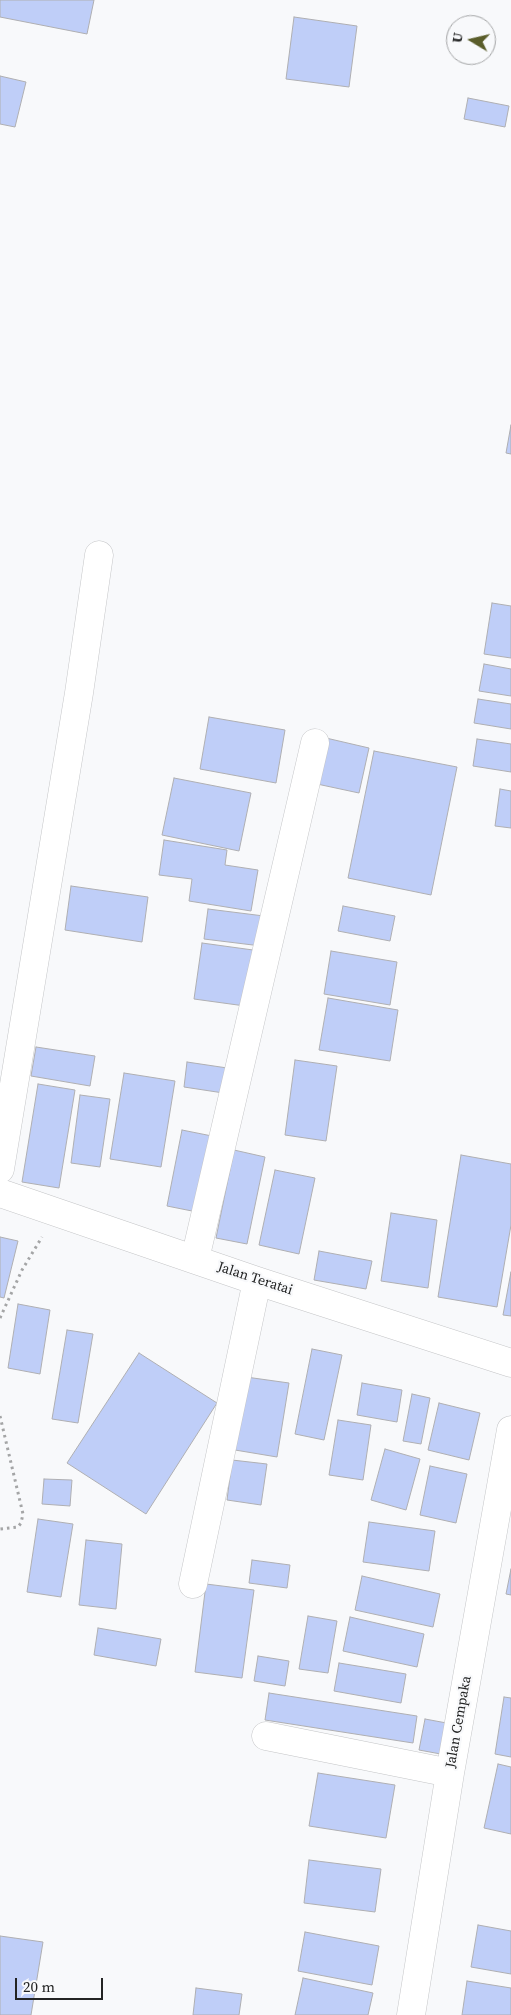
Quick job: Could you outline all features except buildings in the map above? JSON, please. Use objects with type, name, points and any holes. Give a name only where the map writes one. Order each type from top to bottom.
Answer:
[{"type":"street","points":[[0,1169],[79,693],[99,555]]},
{"type":"street","points":[[195,1259],[315,743]]},
{"type":"street","name":"Jalan Teratai","points":[[0,1193],[511,1363]]},
{"type":"street","points":[[193,1584],[257,1280]]},
{"type":"street","name":"Jalan Cempaka","points":[[410,2015],[450,1772],[511,1430]]},
{"type":"street","points":[[266,1736],[450,1772]]},
{"type":"path","points":[[0,1318],[22,1270],[36,1248],[52,1211]]},
{"type":"path","points":[[0,1416],[23,1514],[18,1527],[0,1529]]}]
